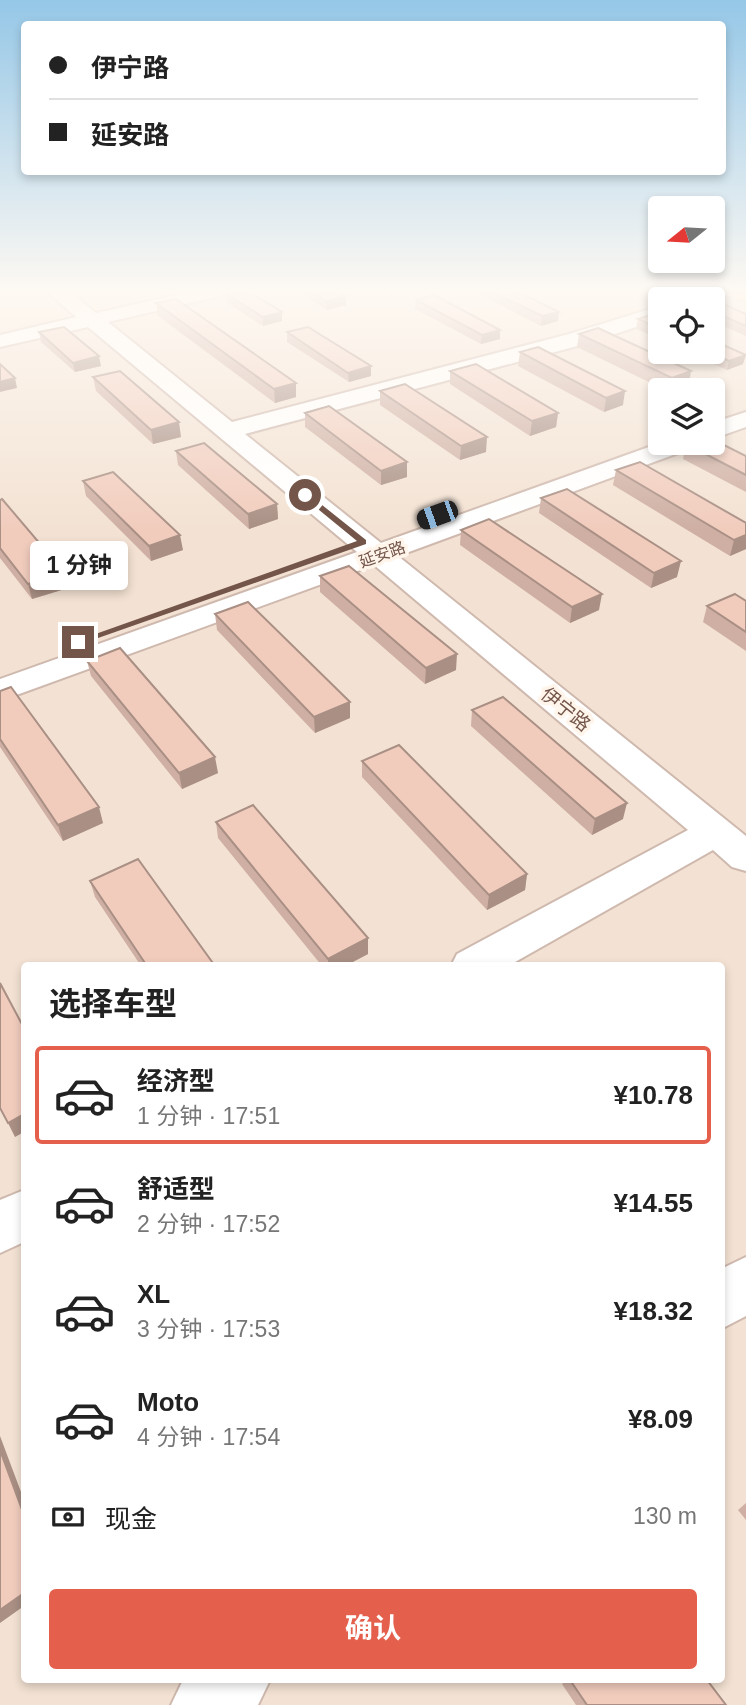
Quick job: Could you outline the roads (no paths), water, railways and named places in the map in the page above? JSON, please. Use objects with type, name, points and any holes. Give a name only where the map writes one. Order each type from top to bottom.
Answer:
[{"type":"street","name":"伊宁路","points":[[155,372],[746,857]]},
{"type":"street","points":[[228,431],[453,372]]},
{"type":"street","points":[[725,410],[746,403]]},
{"type":"street","points":[[725,427],[746,419]]},
{"type":"street","name":"延安路","points":[[0,669],[373,551],[648,440]]},
{"type":"street","name":"延安路","points":[[0,691],[650,455]]},
{"type":"street","points":[[479,962],[715,832]]},
{"type":"street","points":[[0,1228],[21,1216]]},
{"type":"street","points":[[725,1299],[746,1283]]},
{"type":"street","points":[[205,1705],[233,1683]]}]
